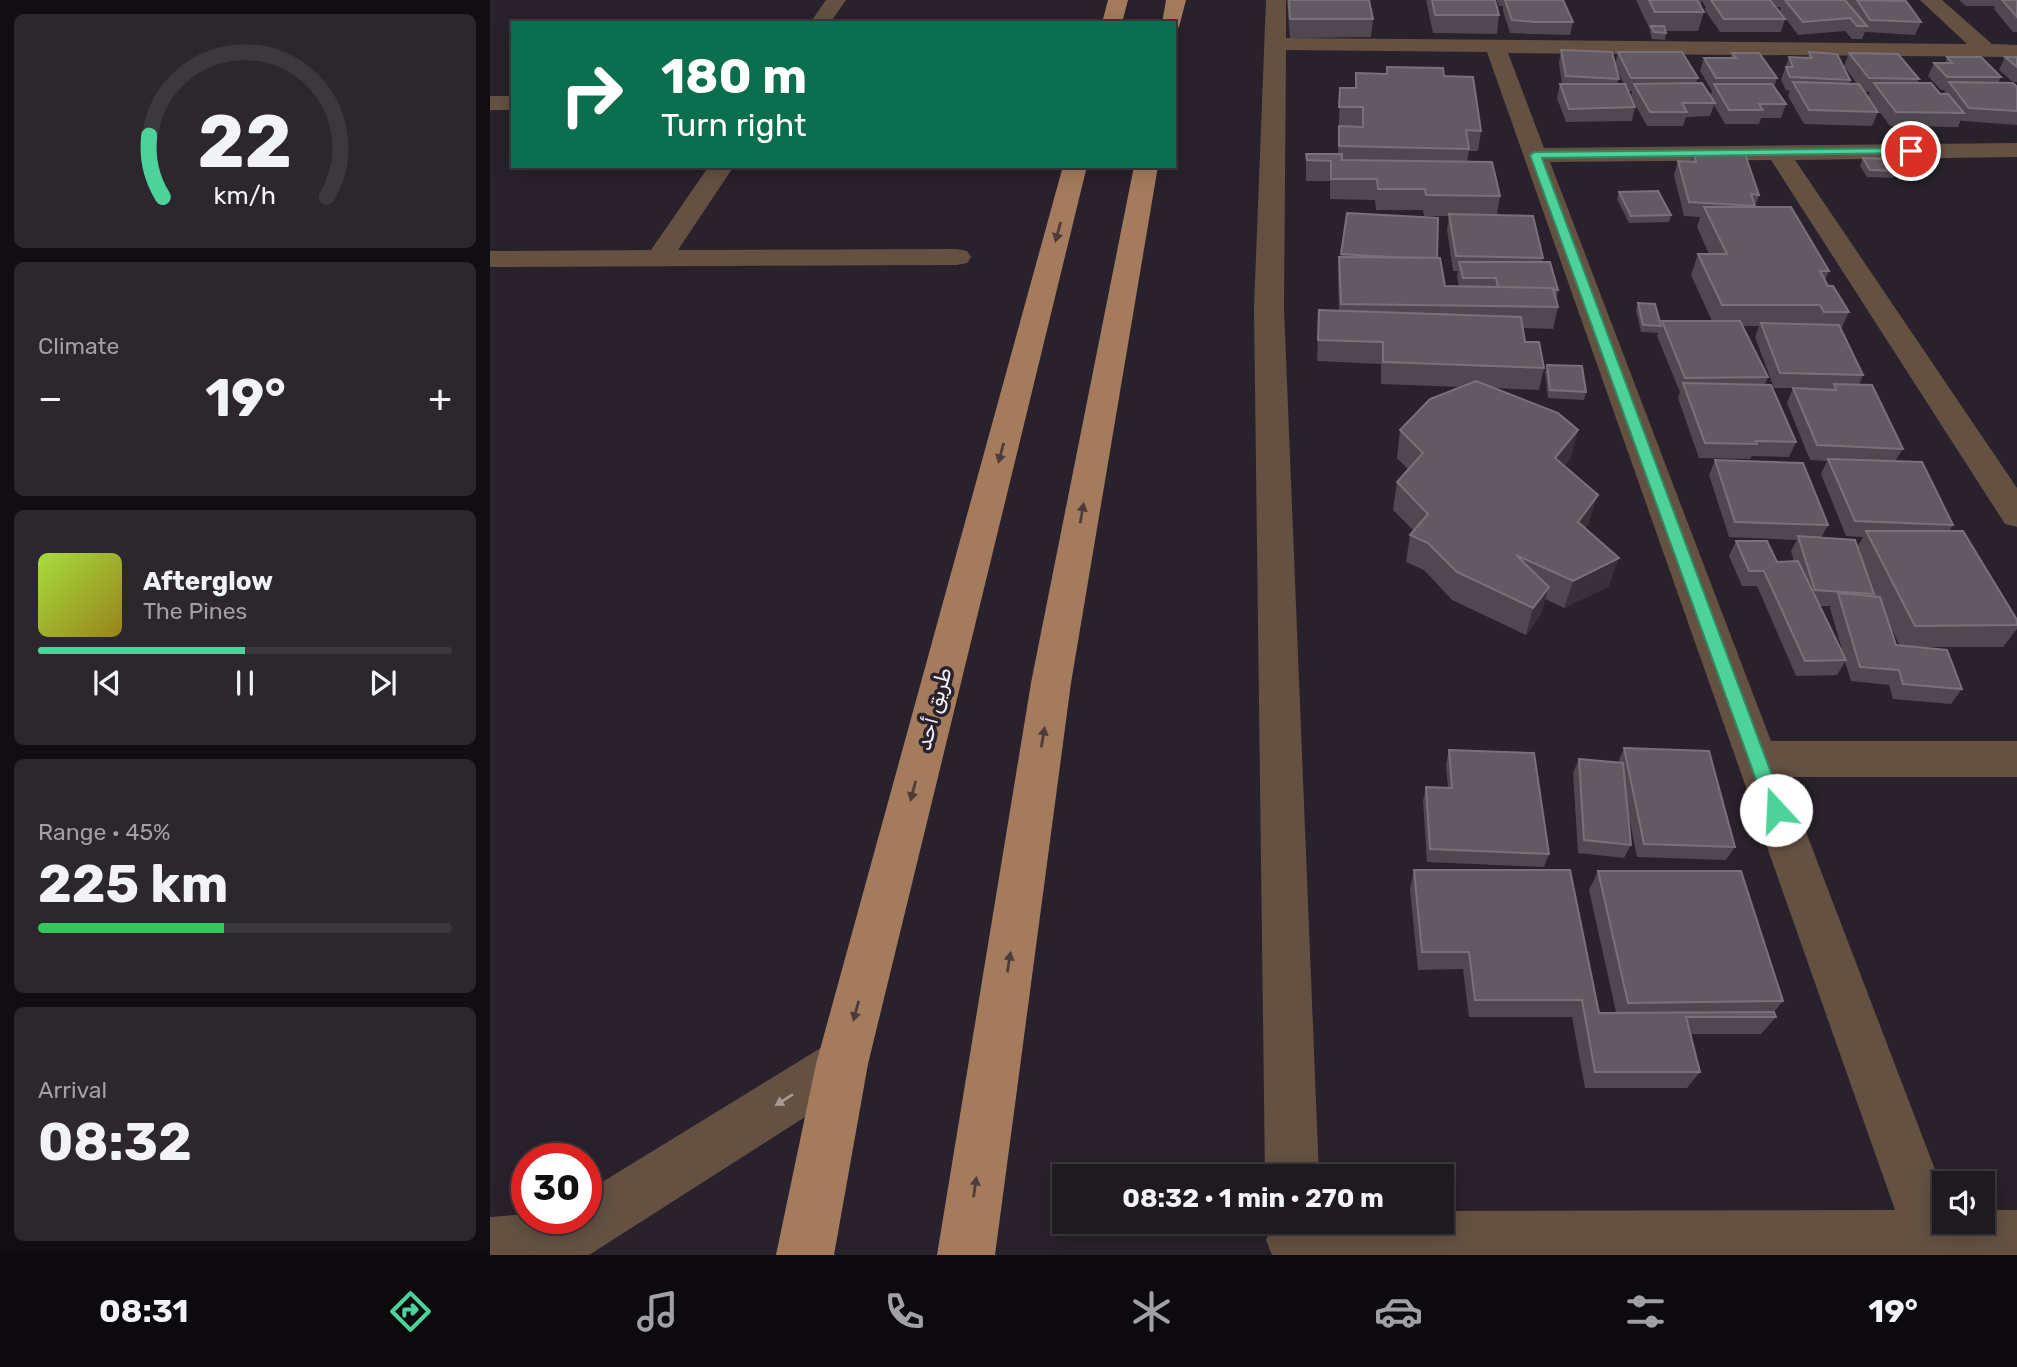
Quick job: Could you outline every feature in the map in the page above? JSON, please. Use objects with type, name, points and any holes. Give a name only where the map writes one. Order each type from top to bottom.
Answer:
[{"type":"main road","points":[[1113,21],[1118,0]]},
{"type":"main road","points":[[1172,21],[1176,0]]},
{"type":"main road","name":"طريق أحد","points":[[805,1255],[842,1064],[1074,168]]},
{"type":"main road","points":[[966,1255],[1051,683],[1146,168]]},
{"type":"street","points":[[821,21],[836,0]]},
{"type":"street","points":[[1276,0],[1269,308],[1292,1164]]},
{"type":"street","points":[[1930,0],[1987,51]]},
{"type":"street","points":[[1274,44],[2017,51]]},
{"type":"street","points":[[1495,46],[1933,1238]]},
{"type":"street","points":[[490,103],[511,103]]},
{"type":"street","points":[[1535,155],[2017,150]]},
{"type":"street","points":[[1778,152],[2013,502]]},
{"type":"street","points":[[660,257],[721,168]]},
{"type":"street","points":[[490,259],[957,257]]},
{"type":"street","points":[[1758,759],[2017,759]]},
{"type":"street","points":[[490,1245],[541,1248],[563,1239],[842,1064]]},
{"type":"street","points":[[1294,1239],[2017,1238]]},
{"type":"building","points":[[1289,0],[1369,0],[1373,19],[1290,19]]},
{"type":"building","points":[[1432,0],[1495,0],[1499,15],[1435,15]]},
{"type":"building","points":[[1505,0],[1563,0],[1573,22],[1512,20]]},
{"type":"building","points":[[1649,0],[1697,0],[1704,12],[1655,12]]},
{"type":"building","points":[[1711,0],[1770,0],[1785,19],[1724,19]]},
{"type":"building","points":[[1785,0],[1845,0],[1867,26],[1857,26],[1850,18],[1803,22]]},
{"type":"building","points":[[1857,0],[1906,1],[1921,22],[1870,20]]},
{"type":"building","points":[[2002,0],[2017,0],[2017,17]]},
{"type":"building","points":[[1651,26],[1664,26],[1666,33],[1654,32]]},
{"type":"building","points":[[1561,50],[1612,52],[1619,79],[1566,76]]},
{"type":"building","points":[[1618,52],[1682,52],[1698,78],[1631,78]]},
{"type":"building","points":[[1809,52],[1837,54],[1850,80],[1790,77],[1786,67],[1793,67],[1789,57],[1812,58]]},
{"type":"building","points":[[1732,53],[1759,53],[1777,78],[1716,78],[1704,58],[1736,58]]},
{"type":"building","points":[[1849,53],[1898,54],[1919,79],[1869,78]]},
{"type":"building","points":[[1947,57],[1981,57],[2001,77],[1947,77],[1934,63],[1952,63]]},
{"type":"building","points":[[2005,57],[2017,57],[2017,67]]},
{"type":"building","points":[[1387,67],[1443,68],[1444,76],[1473,77],[1481,131],[1466,130],[1469,149],[1339,146],[1339,126],[1363,127],[1363,107],[1339,107],[1340,88],[1356,88],[1356,73],[1387,74]]},
{"type":"building","points":[[1793,82],[1859,84],[1878,112],[1809,110]]},
{"type":"building","points":[[1949,82],[2013,83],[2017,87],[2017,111],[1969,108]]},
{"type":"building","points":[[1702,83],[1715,103],[1682,103],[1687,112],[1650,112],[1634,84]]},
{"type":"building","points":[[1874,83],[1931,83],[1940,94],[1948,94],[1964,113],[1896,112]]},
{"type":"building","points":[[1560,84],[1625,84],[1635,107],[1569,109]]},
{"type":"building","points":[[1714,84],[1772,84],[1786,104],[1759,104],[1763,110],[1729,110]]},
{"type":"building","points":[[1693,151],[1745,154],[1759,195],[1751,194],[1755,206],[1689,202],[1678,161],[1696,162]]},
{"type":"building","points":[[1306,154],[1342,154],[1342,160],[1492,162],[1500,196],[1426,195],[1425,189],[1378,189],[1377,179],[1331,179],[1331,161],[1307,160]]},
{"type":"building","points":[[1863,158],[1889,159],[1897,171],[1870,170]]},
{"type":"building","points":[[1658,191],[1671,215],[1631,216],[1619,192]]},
{"type":"building","points":[[1704,207],[1791,207],[1829,271],[1820,271],[1828,286],[1833,286],[1849,312],[1824,312],[1820,305],[1722,305],[1698,254],[1727,254]]},
{"type":"building","points":[[1347,213],[1438,218],[1437,258],[1341,254]]},
{"type":"building","points":[[1449,214],[1533,216],[1543,258],[1456,256]]},
{"type":"building","points":[[1339,257],[1440,258],[1445,286],[1553,288],[1558,307],[1341,304]]},
{"type":"building","points":[[1459,262],[1550,262],[1558,290],[1498,287],[1496,278],[1463,278]]},
{"type":"building","points":[[1638,303],[1655,304],[1661,326],[1643,325]]},
{"type":"building","points":[[1319,310],[1521,317],[1525,342],[1539,342],[1544,368],[1383,362],[1383,342],[1318,340]]},
{"type":"building","points":[[1662,321],[1740,321],[1768,377],[1685,378]]},
{"type":"building","points":[[1761,323],[1839,325],[1863,375],[1780,373]]},
{"type":"building","points":[[1547,365],[1582,366],[1586,392],[1550,390]]},
{"type":"building","points":[[1476,381],[1558,413],[1578,430],[1555,458],[1598,495],[1578,522],[1619,558],[1573,581],[1516,555],[1549,587],[1533,608],[1457,572],[1428,543],[1410,535],[1428,514],[1397,482],[1423,453],[1400,430],[1430,399]]},
{"type":"building","points":[[1683,383],[1771,385],[1796,442],[1705,443]]},
{"type":"building","points":[[1834,384],[1872,385],[1903,449],[1817,445],[1793,388],[1836,390]]},
{"type":"building","points":[[1828,459],[1922,462],[1953,525],[1855,521]]},
{"type":"building","points":[[1715,460],[1803,463],[1828,525],[1735,522]]},
{"type":"building","points":[[1866,531],[1963,531],[2017,620],[2017,625],[1915,626]]},
{"type":"building","points":[[1798,536],[1855,540],[1874,594],[1815,590]]},
{"type":"building","points":[[1736,541],[1767,541],[1777,562],[1798,561],[1846,660],[1805,661],[1764,571],[1749,571]]},
{"type":"building","points":[[1838,593],[1880,597],[1896,645],[1947,650],[1962,689],[1903,684],[1899,670],[1860,667]]},
{"type":"building","points":[[1624,748],[1709,751],[1735,847],[1644,844]]},
{"type":"building","points":[[1449,750],[1534,753],[1549,854],[1430,849],[1426,787],[1452,788]]},
{"type":"building","points":[[1579,759],[1623,763],[1631,845],[1584,840]]},
{"type":"building","points":[[1414,870],[1570,870],[1599,1013],[1774,1012],[1776,1017],[1686,1017],[1700,1072],[1595,1072],[1582,1000],[1475,1000],[1469,952],[1422,952]]},
{"type":"building","points":[[1598,871],[1741,871],[1783,1001],[1628,1003]]},
{"type":"route","points":[[1776,810],[1535,155],[1911,151]]}]
